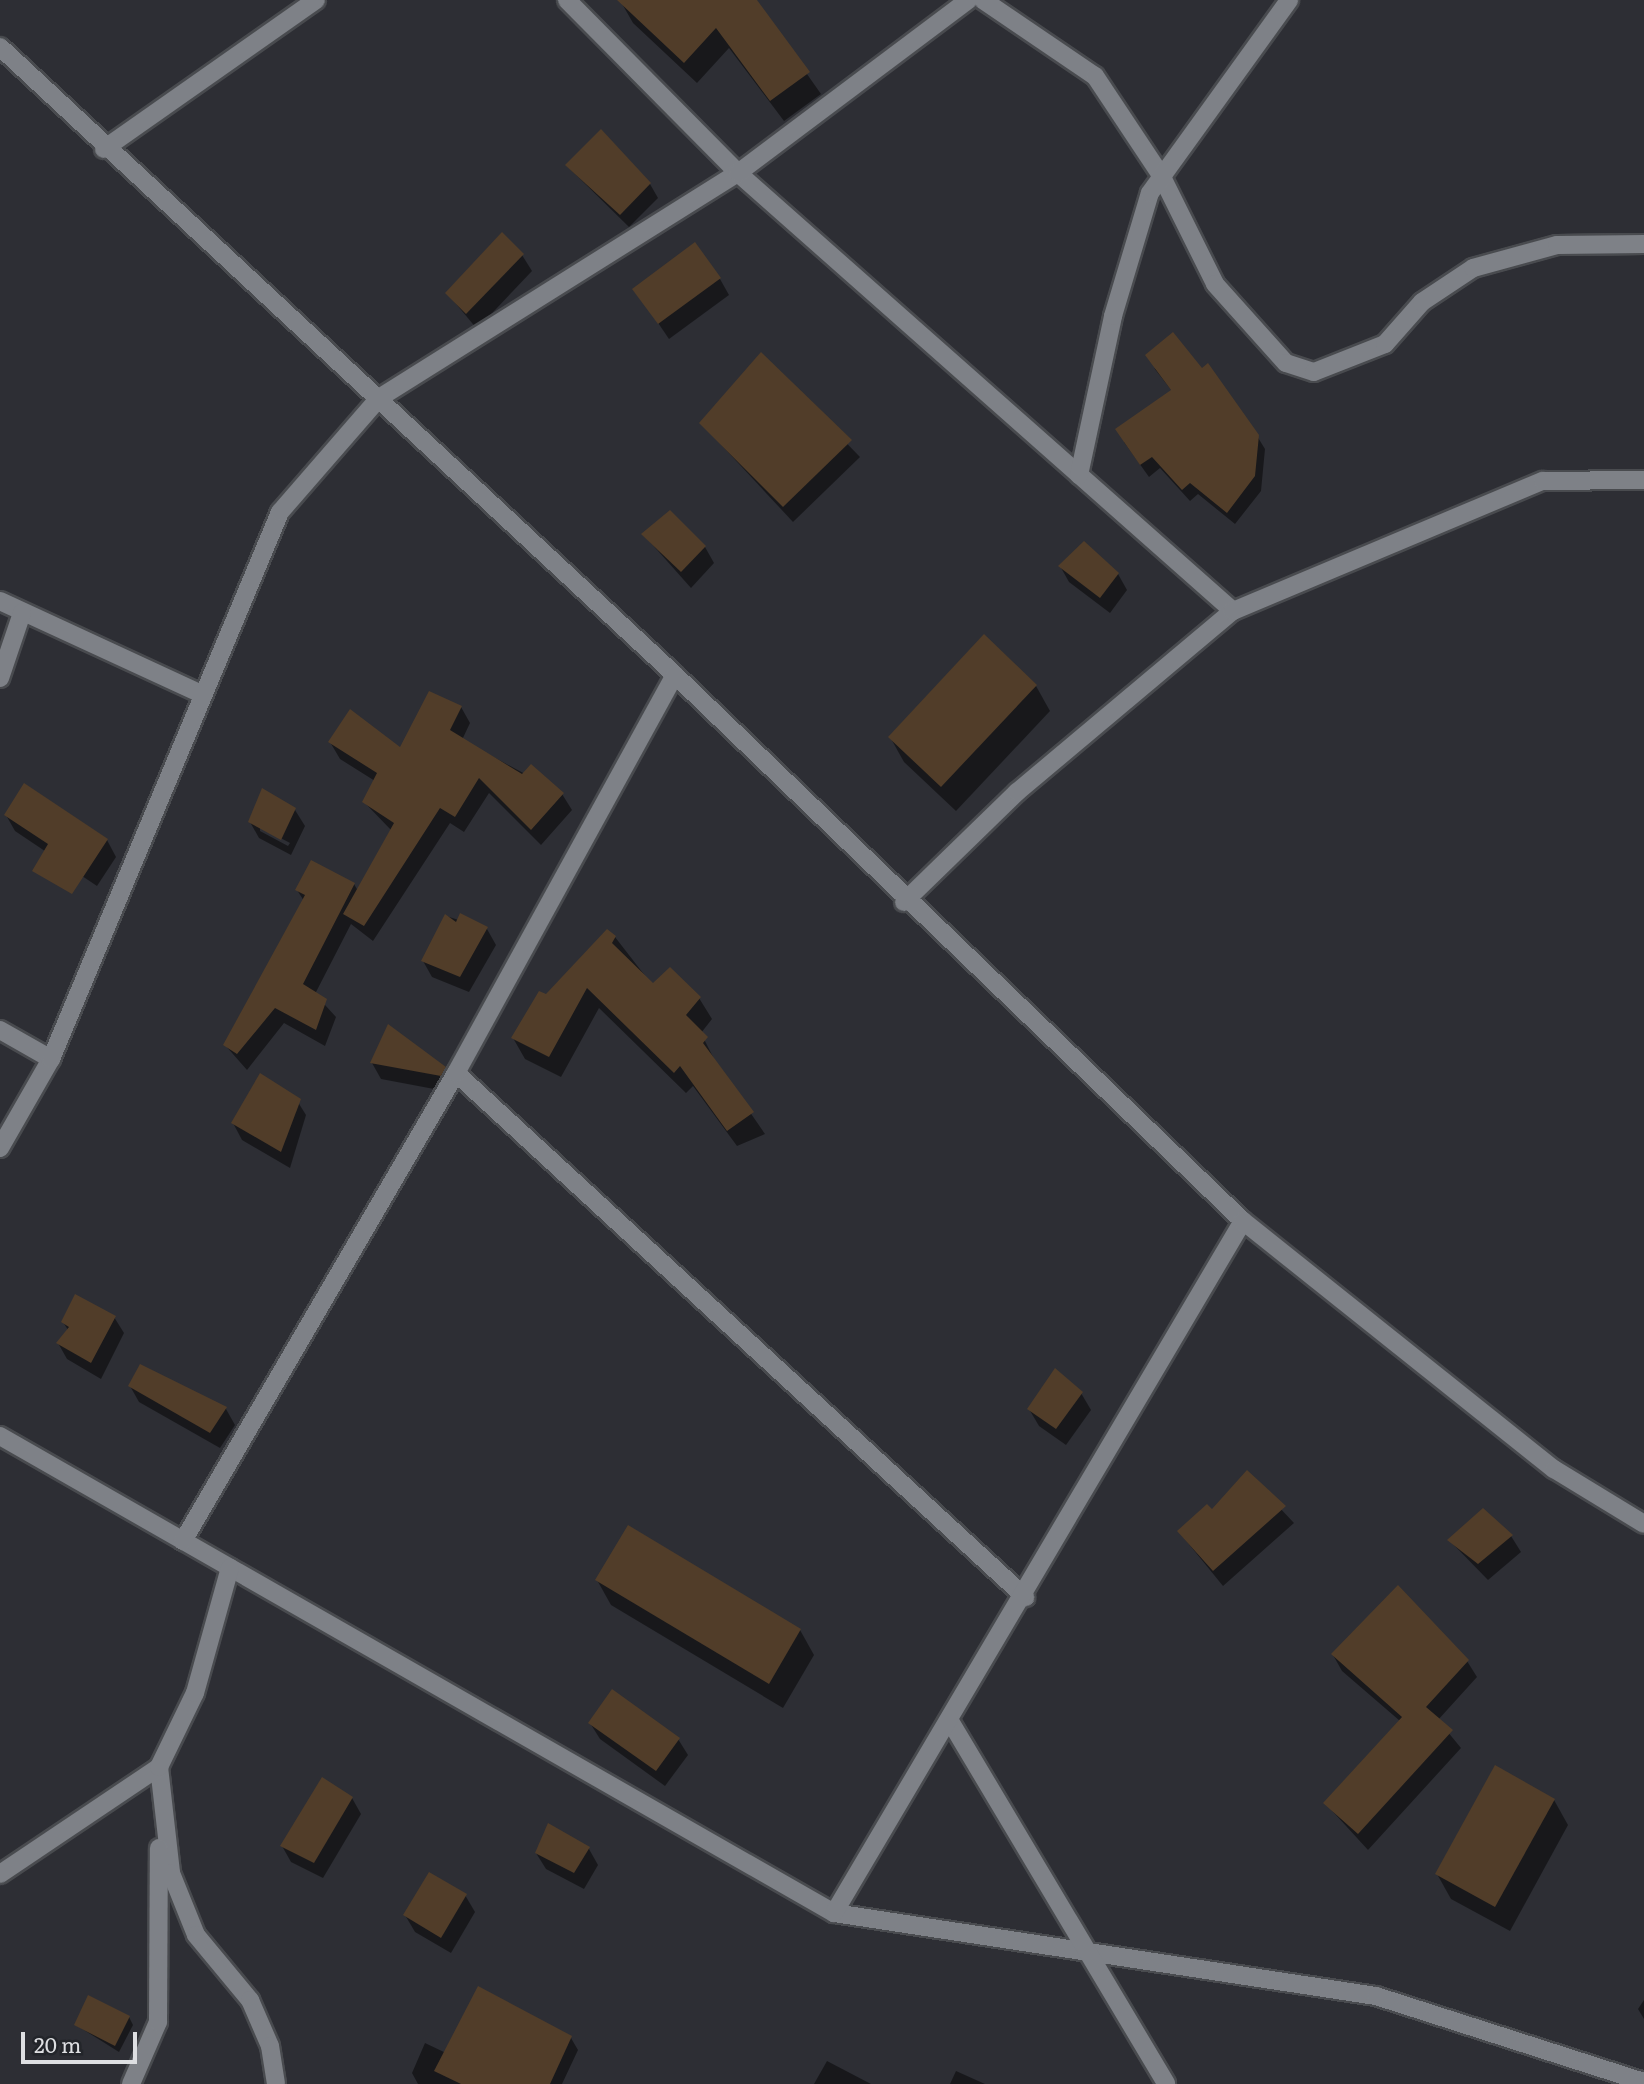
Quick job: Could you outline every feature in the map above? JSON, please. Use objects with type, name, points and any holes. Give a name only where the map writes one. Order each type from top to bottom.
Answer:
[{"type":"street","points":[[104,149],[316,0]]},
{"type":"street","points":[[567,0],[738,173],[1233,611]]},
{"type":"street","points":[[0,1147],[51,1059],[201,694],[280,512],[379,398],[738,173],[968,0]]},
{"type":"street","points":[[983,0],[1095,76],[1162,177],[1215,284],[1286,363],[1314,372],[1385,344],[1422,302],[1473,268],[1557,245],[1644,244]]},
{"type":"street","points":[[1079,475],[1113,316],[1150,193],[1289,0]]},
{"type":"street","points":[[0,47],[104,149],[379,398],[675,675],[904,902],[1242,1221],[1554,1469],[1644,1524]]},
{"type":"street","points":[[904,902],[1017,792],[1233,611],[1543,481],[1644,480]]},
{"type":"street","points":[[0,601],[201,694]]},
{"type":"street","points":[[0,678],[22,613]]},
{"type":"street","points":[[183,1541],[456,1073],[675,675]]},
{"type":"street","points":[[0,1030],[51,1059]]},
{"type":"street","points":[[456,1073],[1025,1597]]},
{"type":"street","points":[[834,1913],[1025,1597],[1242,1221]]},
{"type":"street","points":[[0,1436],[834,1913],[1088,1948],[1376,1996],[1644,2082]]},
{"type":"street","points":[[131,2084],[158,2022],[159,1767],[195,1693],[230,1568]]},
{"type":"street","points":[[950,1721],[1088,1948],[1166,2084]]},
{"type":"street","points":[[0,1874],[159,1767]]},
{"type":"street","points":[[159,1767],[171,1873],[196,1935],[250,2000],[270,2046],[276,2084]]},
{"type":"building","points":[[617,0],[757,0],[810,72],[770,101],[716,28],[684,63]]},
{"type":"building","points":[[601,129],[651,183],[620,215],[565,165]]},
{"type":"building","points":[[502,232],[524,254],[466,314],[445,293]]},
{"type":"building","points":[[695,242],[721,278],[658,324],[632,289]]},
{"type":"building","points":[[1173,332],[1202,368],[1208,363],[1259,435],[1255,476],[1227,513],[1190,483],[1182,490],[1152,457],[1140,465],[1115,429],[1171,390],[1145,355]]},
{"type":"building","points":[[761,352],[852,440],[783,507],[699,423]]},
{"type":"building","points":[[670,510],[706,546],[681,572],[641,534]]},
{"type":"building","points":[[1084,541],[1119,573],[1100,598],[1058,566]]},
{"type":"building","points":[[984,634],[1037,685],[941,787],[888,737]]},
{"type":"building","points":[[429,691],[462,706],[450,730],[522,774],[531,764],[564,793],[531,830],[479,778],[455,817],[440,808],[364,926],[343,914],[394,823],[362,802],[377,773],[328,742],[350,709],[400,747]]},
{"type":"building","points":[[24,783],[108,839],[72,894],[32,871],[48,844],[4,815]]},
{"type":"building","points":[[262,788],[296,808],[281,840],[248,822]]},
{"type":"building","points":[[311,860],[355,883],[303,984],[327,999],[316,1030],[275,1008],[237,1054],[223,1045],[305,895],[295,890]]},
{"type":"building","points":[[460,913],[488,927],[460,977],[421,961],[445,914],[456,922]]},
{"type":"building","points":[[607,929],[616,936],[612,943],[653,983],[670,967],[701,997],[686,1015],[708,1037],[703,1043],[754,1112],[727,1131],[680,1066],[674,1073],[587,988],[549,1057],[511,1038],[539,991],[546,994]]},
{"type":"building","points":[[388,1024],[446,1067],[441,1076],[370,1063]]},
{"type":"building","points":[[260,1073],[301,1099],[281,1152],[231,1123]]},
{"type":"building","points":[[75,1294],[116,1316],[91,1363],[56,1343],[69,1327],[61,1322]]},
{"type":"building","points":[[140,1364],[227,1407],[210,1433],[128,1386]]},
{"type":"building","points":[[1055,1368],[1083,1392],[1056,1429],[1027,1409]]},
{"type":"building","points":[[1247,1470],[1286,1506],[1213,1571],[1177,1531],[1207,1504],[1212,1509]]},
{"type":"building","points":[[1483,1508],[1513,1535],[1478,1564],[1447,1540]]},
{"type":"building","points":[[628,1525],[801,1629],[769,1684],[595,1580]]},
{"type":"building","points":[[1398,1585],[1469,1660],[1426,1707],[1453,1730],[1358,1834],[1323,1803],[1402,1717],[1331,1654]]},
{"type":"building","points":[[612,1689],[680,1738],[656,1771],[588,1723]]},
{"type":"building","points":[[1495,1765],[1555,1799],[1495,1907],[1435,1874]]},
{"type":"building","points":[[322,1777],[353,1797],[314,1863],[280,1846]]},
{"type":"building","points":[[548,1823],[590,1847],[574,1873],[535,1853]]},
{"type":"building","points":[[429,1872],[467,1894],[441,1938],[403,1915]]},
{"type":"building","points":[[478,1986],[572,2036],[550,2084],[461,2084],[434,2071]]},
{"type":"building","points":[[88,1995],[130,2016],[115,2046],[74,2025]]}]
